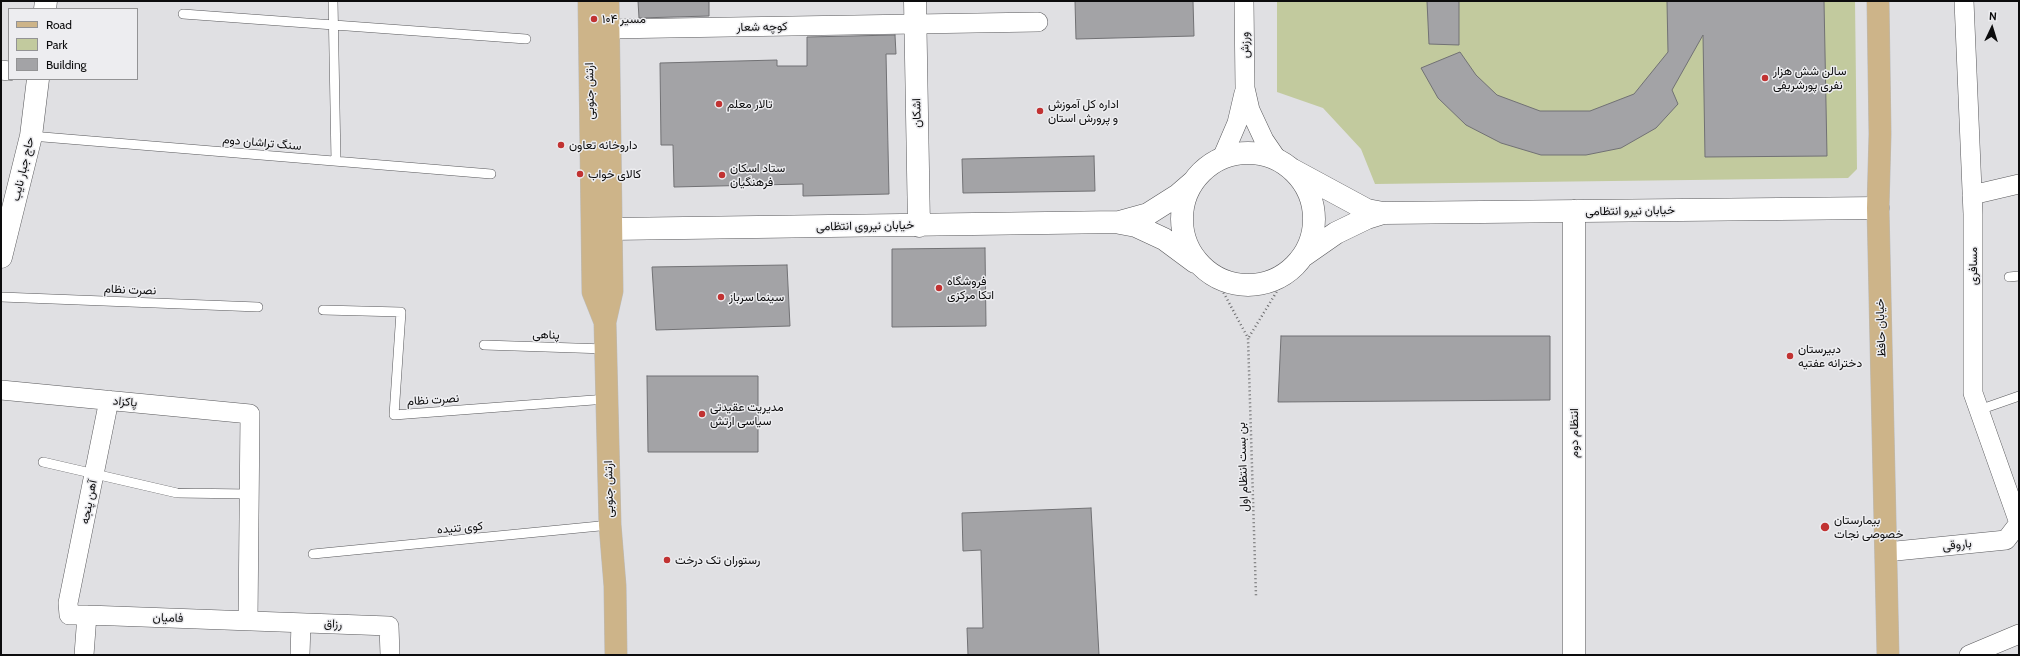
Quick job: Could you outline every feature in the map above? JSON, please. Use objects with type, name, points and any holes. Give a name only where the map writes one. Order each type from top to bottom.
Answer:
[{"type":"main road","name":"ارتش جنوبی","points":[[589,1],[593,292],[606,322]]},
{"type":"main road","name":"ارتش جنوبی","points":[[608,1],[612,291],[606,322],[606,349],[610,526],[615,586],[616,655]]},
{"type":"main road","name":"خیابان حافظ","points":[[1878,1],[1880,134],[1878,208],[1888,655]]},
{"type":"street","name":"اشکان","points":[[915,1],[919,226]]},
{"type":"street","name":"ورزش","points":[[1244,1],[1245,88],[1250,110],[1256,124],[1285,164]]},
{"type":"street","name":"مسافری","points":[[1964,1],[1972,195],[1973,393],[2019,523]]},
{"type":"street","name":"کوچه شعار","points":[[608,30],[1038,22]]},
{"type":"street","name":"حاج جبار نایب","points":[[1,257],[11,205],[31,136],[38,80]]},
{"type":"street","name":"ورزش","points":[[1222,158],[1237,123],[1245,88]]},
{"type":"street","points":[[1240,153],[1259,154],[1285,164],[1305,184],[1310,196],[1314,220],[1311,239],[1297,263],[1274,280],[1256,284],[1237,284],[1219,278],[1209,271],[1191,253],[1184,236],[1182,217],[1185,199],[1193,182],[1206,168],[1222,158],[1240,153]]},
{"type":"street","name":"خیابان نیرو انتظامی","points":[[1285,164],[1366,210],[1383,213],[1878,208]]},
{"type":"street","name":"خیابان نیروی انتظامی","points":[[612,229],[919,226],[1119,222],[1148,214],[1178,195],[1193,182]]},
{"type":"street","points":[[1972,195],[2019,184]]},
{"type":"street","name":"انتظام دوم","points":[[1574,211],[1574,655]]},
{"type":"street","name":"خیابان نیرو انتظامی","points":[[1297,263],[1336,233],[1366,218],[1383,213]]},
{"type":"street","name":"خیابان نیروی انتظامی","points":[[1119,222],[1136,226],[1164,239],[1209,271]]},
{"type":"street","name":"پاکزاد","points":[[1,390],[250,414],[249,494]]},
{"type":"street","name":"آهن پنجه","points":[[68,603],[109,400]]},
{"type":"street","points":[[248,621],[249,494]]},
{"type":"street","name":"باروقی","points":[[1886,552],[2006,540],[2019,523]]},
{"type":"street","name":"فامیان","points":[[68,603],[69,615],[248,621]]},
{"type":"street","points":[[84,655],[87,615]]},
{"type":"street","name":"رزاق","points":[[248,621],[389,626],[390,655]]},
{"type":"street","points":[[300,655],[301,623]]},
{"type":"street","points":[[1969,655],[2019,634]]},
{"type":"lane","points":[[333,1],[336,161]]},
{"type":"lane","points":[[183,14],[526,39]]},
{"type":"lane","name":"سنگ تراشان دوم","points":[[31,136],[491,174]]},
{"type":"lane","points":[[2009,277],[2019,276]]},
{"type":"lane","name":"نصرت نظام","points":[[1,297],[258,307]]},
{"type":"lane","name":"نصرت نظام","points":[[323,310],[401,312],[394,416],[608,399]]},
{"type":"lane","name":"پناهی","points":[[484,345],[606,349]]},
{"type":"lane","points":[[1979,410],[2019,396]]},
{"type":"lane","points":[[43,462],[177,493],[249,494]]},
{"type":"lane","name":"کوی تنیده","points":[[313,554],[610,526]]},
{"type":"path","points":[[1209,271],[1248,338],[1297,263]]},
{"type":"path","name":"بن بست انتظام اول","points":[[1248,338],[1256,596]]},
{"type":"green space","points":[[1277,1],[1855,1],[1857,169],[1848,178],[1375,184],[1361,149],[1323,108],[1277,92]]},
{"type":"building","points":[[638,1],[709,1],[709,16],[639,18]]},
{"type":"building","points":[[1075,1],[1193,1],[1194,36],[1076,39]]},
{"type":"building","points":[[1427,1],[1459,1],[1459,45],[1429,44]]},
{"type":"building","points":[[1667,1],[1824,1],[1827,156],[1705,157],[1703,35],[1672,90],[1678,104],[1656,128],[1621,148],[1586,155],[1541,155],[1501,143],[1466,125],[1438,98],[1421,68],[1460,52],[1476,75],[1497,95],[1540,111],[1590,111],[1634,94],[1668,52]]},
{"type":"building","points":[[895,35],[896,54],[886,54],[889,194],[803,196],[803,184],[674,187],[673,145],[661,145],[660,63],[777,60],[777,66],[807,66],[807,37]]},
{"type":"building","points":[[1094,156],[1095,191],[963,193],[962,159]]},
{"type":"building","name":"فروشگاه اتکا مرکزی","points":[[985,248],[986,326],[892,327],[892,249]]},
{"type":"building","name":"سینما سرباز","points":[[787,265],[790,326],[656,330],[652,267]]},
{"type":"building","points":[[1281,336],[1550,336],[1550,400],[1278,402]]},
{"type":"building","name":"مدیریت عقیدتی سیاسی ارتش","points":[[647,376],[758,376],[758,452],[648,452]]},
{"type":"building","points":[[1091,508],[1099,655],[968,655],[967,628],[983,628],[981,550],[963,551],[962,513]]},
{"type":"place","name":"مسیر ۱۰۴","points":[[594,19]]},
{"type":"place","name":"سالن شش هزار نفری پورشریفی","points":[[1765,78]]},
{"type":"place","name":"تالار معلم","points":[[719,104]]},
{"type":"place","name":"اداره کل آموزش و پرورش استان","points":[[1040,111]]},
{"type":"place","name":"داروخانه تعاون","points":[[561,145]]},
{"type":"place","name":"کالای خواب","points":[[580,174]]},
{"type":"place","name":"ستاد اسکان فرهنگیان","points":[[722,175]]},
{"type":"place","name":"فروشگاه اتکا مرکزی","points":[[939,288]]},
{"type":"place","name":"سینما سرباز","points":[[721,297]]},
{"type":"place","name":"دبیرستان دخترانه عفتیه","points":[[1790,356]]},
{"type":"place","name":"مدیریت عقیدتی سیاسی ارتش","points":[[702,414]]},
{"type":"place","name":"بیمارستان خصوصی نجات","points":[[1825,527]]},
{"type":"place","name":"رستوران تک درخت","points":[[667,560]]}]
